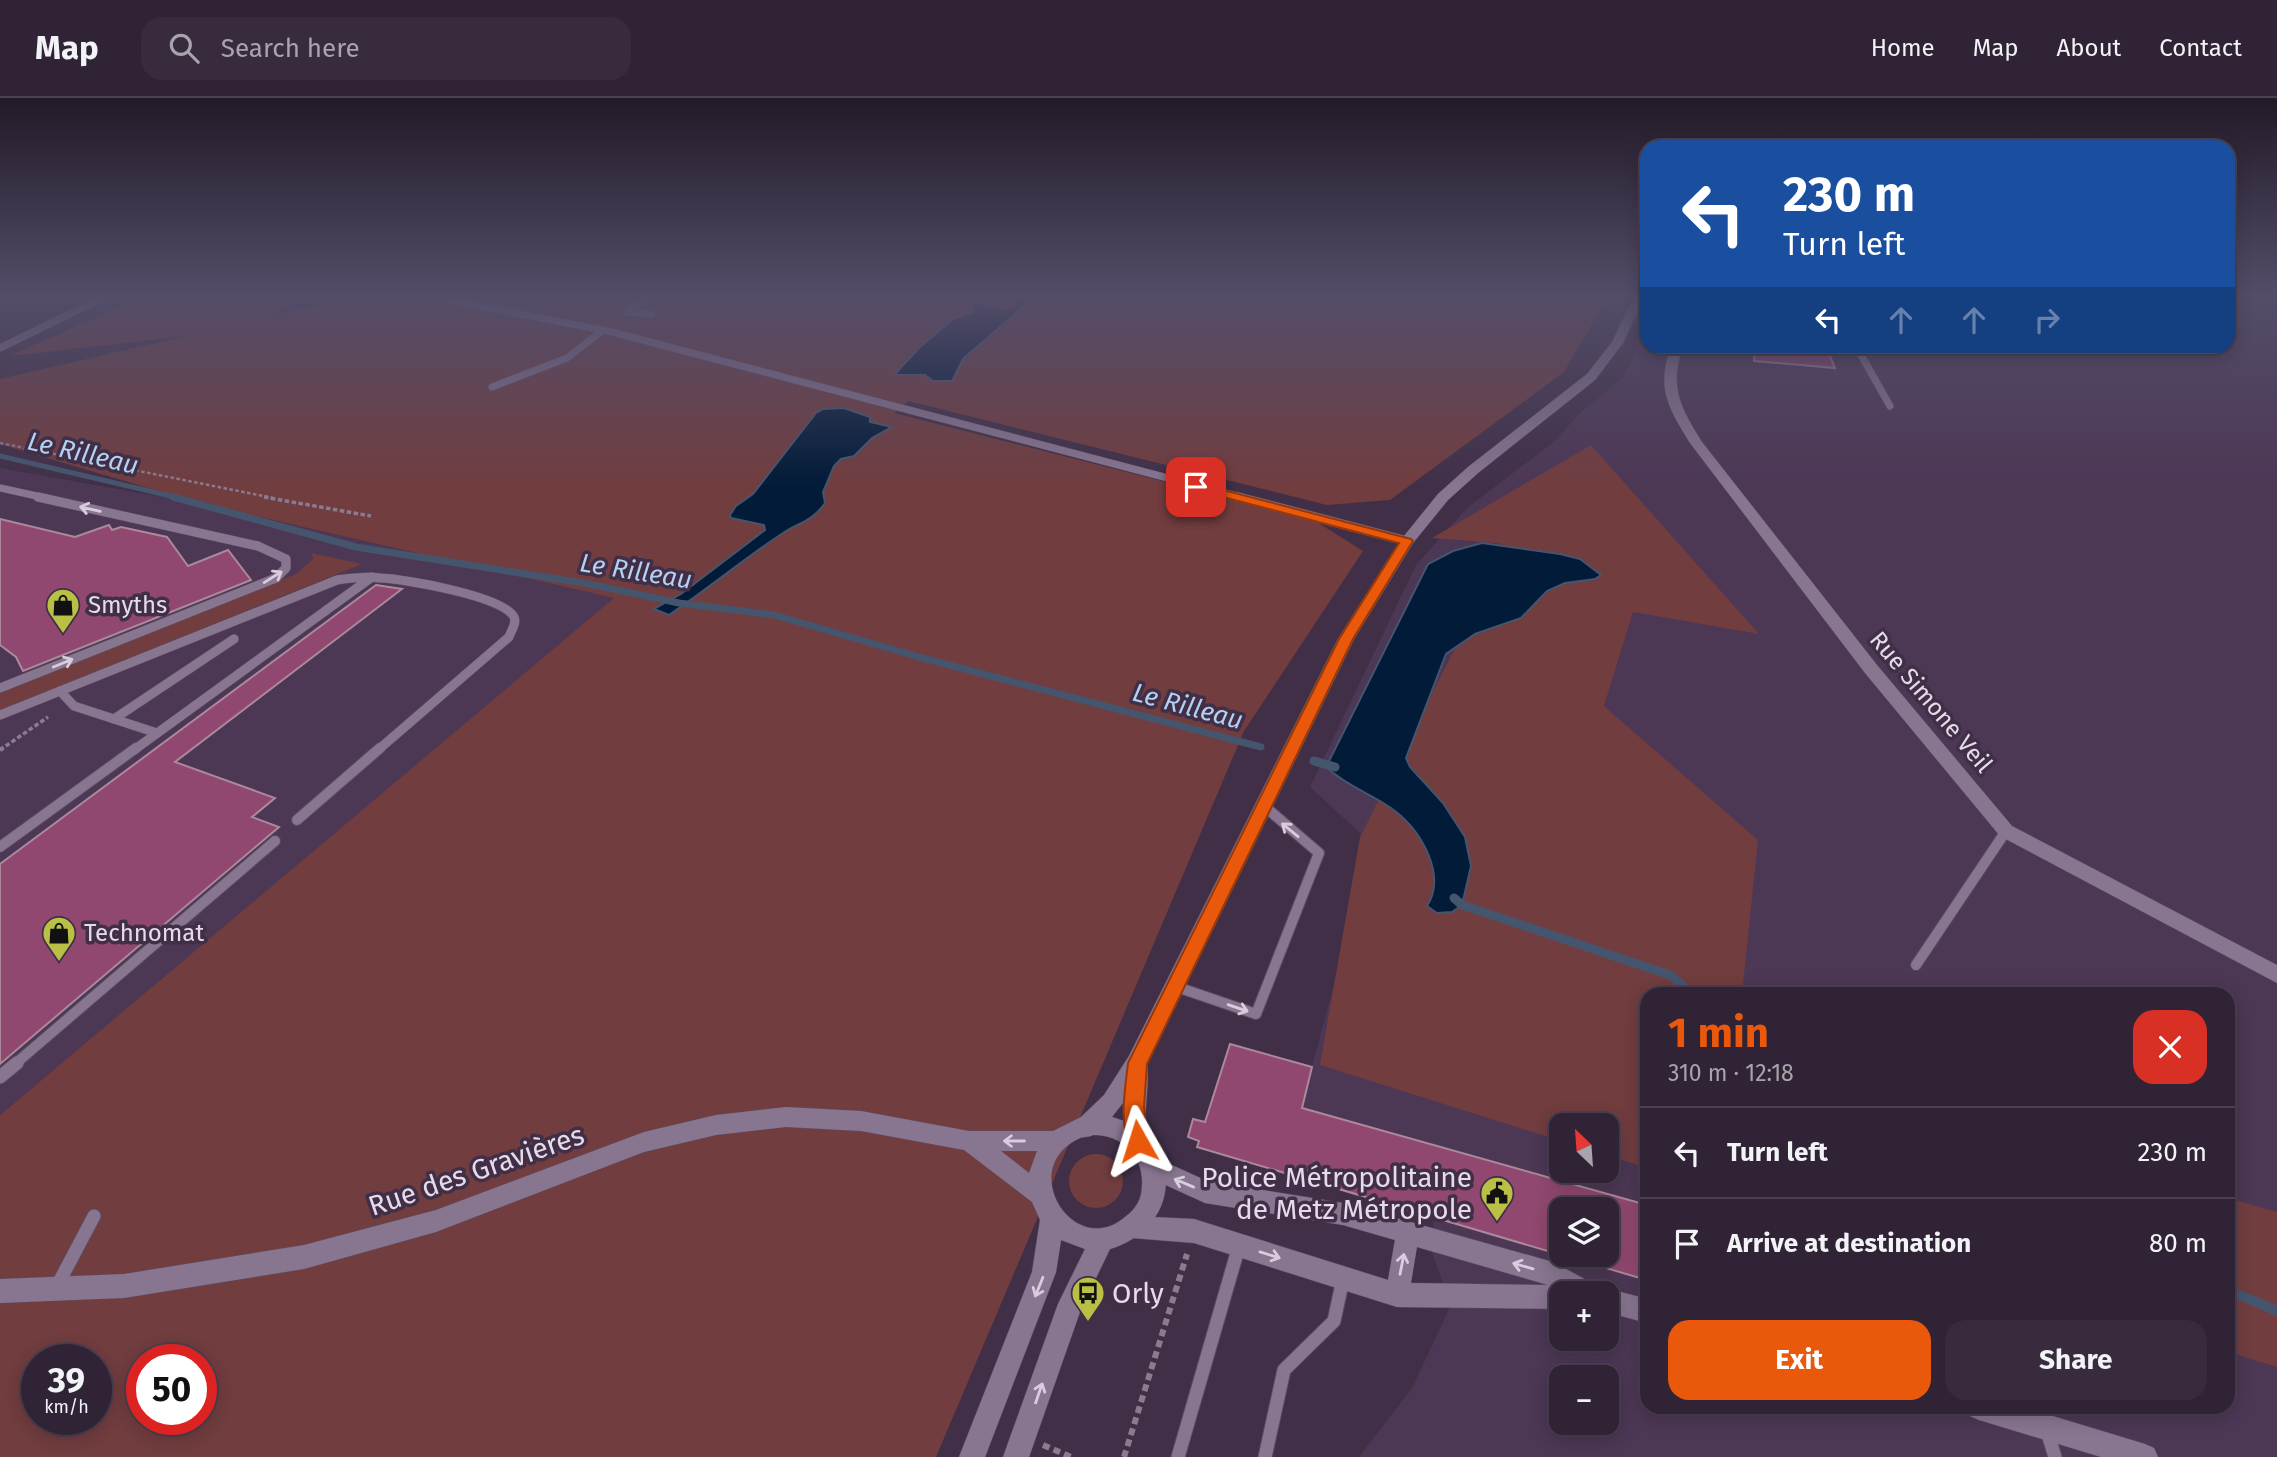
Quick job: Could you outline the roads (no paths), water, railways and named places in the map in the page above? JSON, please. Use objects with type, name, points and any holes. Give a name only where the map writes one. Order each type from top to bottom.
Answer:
[{"type":"main road","points":[[1549,1297],[1396,1295],[1194,1231],[1132,1227],[1103,1238],[1080,1236],[1064,1230],[1052,1220],[1039,1194],[1041,1165],[1058,1141],[1085,1128],[1112,1102],[1137,1063],[1346,639],[1407,541],[1443,497],[1591,377],[1604,359]]},
{"type":"main road","name":"Rue Simone Veil","points":[[1671,359],[1668,383],[1674,405],[1696,443],[1871,669],[2007,831],[2277,975]]},
{"type":"main road","points":[[1137,1063],[1134,1107],[1138,1141]]},
{"type":"main road","name":"Rue des Gravières","points":[[2,1294],[124,1286],[304,1257],[436,1221],[644,1142],[716,1125],[786,1117],[861,1121],[970,1141],[1058,1141]]},
{"type":"main road","points":[[1085,1128],[1113,1128],[1138,1141],[1151,1157],[1156,1183],[1153,1200],[1132,1227]]},
{"type":"main road","name":"Rue des Gravières","points":[[970,1141],[1039,1194]]},
{"type":"main road","points":[[1154,1167],[1205,1192],[1343,1214],[1553,1274],[1565,1281]]},
{"type":"main road","points":[[972,1457],[1044,1272],[1052,1220]]},
{"type":"main road","points":[[1396,1295],[1408,1233]]},
{"type":"main road","points":[[1016,1457],[1077,1286],[1103,1238]]},
{"type":"main road","points":[[1619,1303],[1640,1309]]},
{"type":"main road","points":[[2003,1414],[2145,1457]]},
{"type":"lane","points":[[492,387],[563,359]]},
{"type":"lane","points":[[715,359],[1407,541]]},
{"type":"lane","points":[[1864,359],[1890,406]]},
{"type":"lane","points":[[0,488],[258,547],[286,559],[286,568],[276,578],[0,688]]},
{"type":"lane","points":[[0,847],[372,576]]},
{"type":"lane","points":[[0,715],[337,580],[372,576],[500,603],[513,615],[514,627],[509,637],[297,820]]},
{"type":"lane","points":[[114,719],[234,639]]},
{"type":"lane","points":[[60,691],[74,706],[157,733]]},
{"type":"lane","points":[[1174,986],[1256,1014],[1319,853],[1263,805]]},
{"type":"lane","points":[[1916,965],[2007,831]]},
{"type":"lane","points":[[0,1077],[275,841]]},
{"type":"lane","points":[[55,1290],[94,1216]]},
{"type":"lane","points":[[1178,1457],[1239,1246]]},
{"type":"lane","points":[[1265,1457],[1284,1370],[1334,1321],[1343,1278]]},
{"type":"lane","points":[[2045,1426],[2055,1457]]},
{"type":"water","points":[[908,359],[963,359],[952,381],[933,381],[925,375],[894,375]]},
{"type":"water","points":[[844,408],[870,417],[870,422],[892,427],[872,438],[854,456],[841,459],[834,466],[823,492],[825,503],[820,509],[669,615],[654,609],[681,594],[765,530],[764,525],[731,518],[730,515],[736,506],[753,494],[816,413],[823,409]]},
{"type":"water","points":[[1482,543],[1580,559],[1601,575],[1595,579],[1565,583],[1547,591],[1521,618],[1475,634],[1446,654],[1406,758],[1410,767],[1443,803],[1465,837],[1471,866],[1462,905],[1452,912],[1437,913],[1427,906],[1432,894],[1433,868],[1414,830],[1395,811],[1326,767],[1428,564],[1453,551]]},
{"type":"waterway","name":"Le Rilleau","points":[[0,456],[179,498]]},
{"type":"waterway","name":"Le Rilleau","points":[[173,497],[356,547],[589,584],[679,603],[774,615],[926,659],[1261,747]]},
{"type":"waterway","name":"Le Rilleau","points":[[1314,761],[1335,767]]},
{"type":"waterway","name":"Le Rilleau","points":[[1454,898],[1462,905],[1670,975],[1685,987]]},
{"type":"waterway","name":"Le Rilleau","points":[[2235,1293],[2277,1311]]},
{"type":"place","name":"Smyths","points":[[63,635]]},
{"type":"place","name":"Technomat","points":[[59,963]]},
{"type":"place","name":"Police Métropolitaine de Metz Métropole","points":[[1497,1223]]},
{"type":"place","name":"Orly","points":[[1088,1323]]}]
